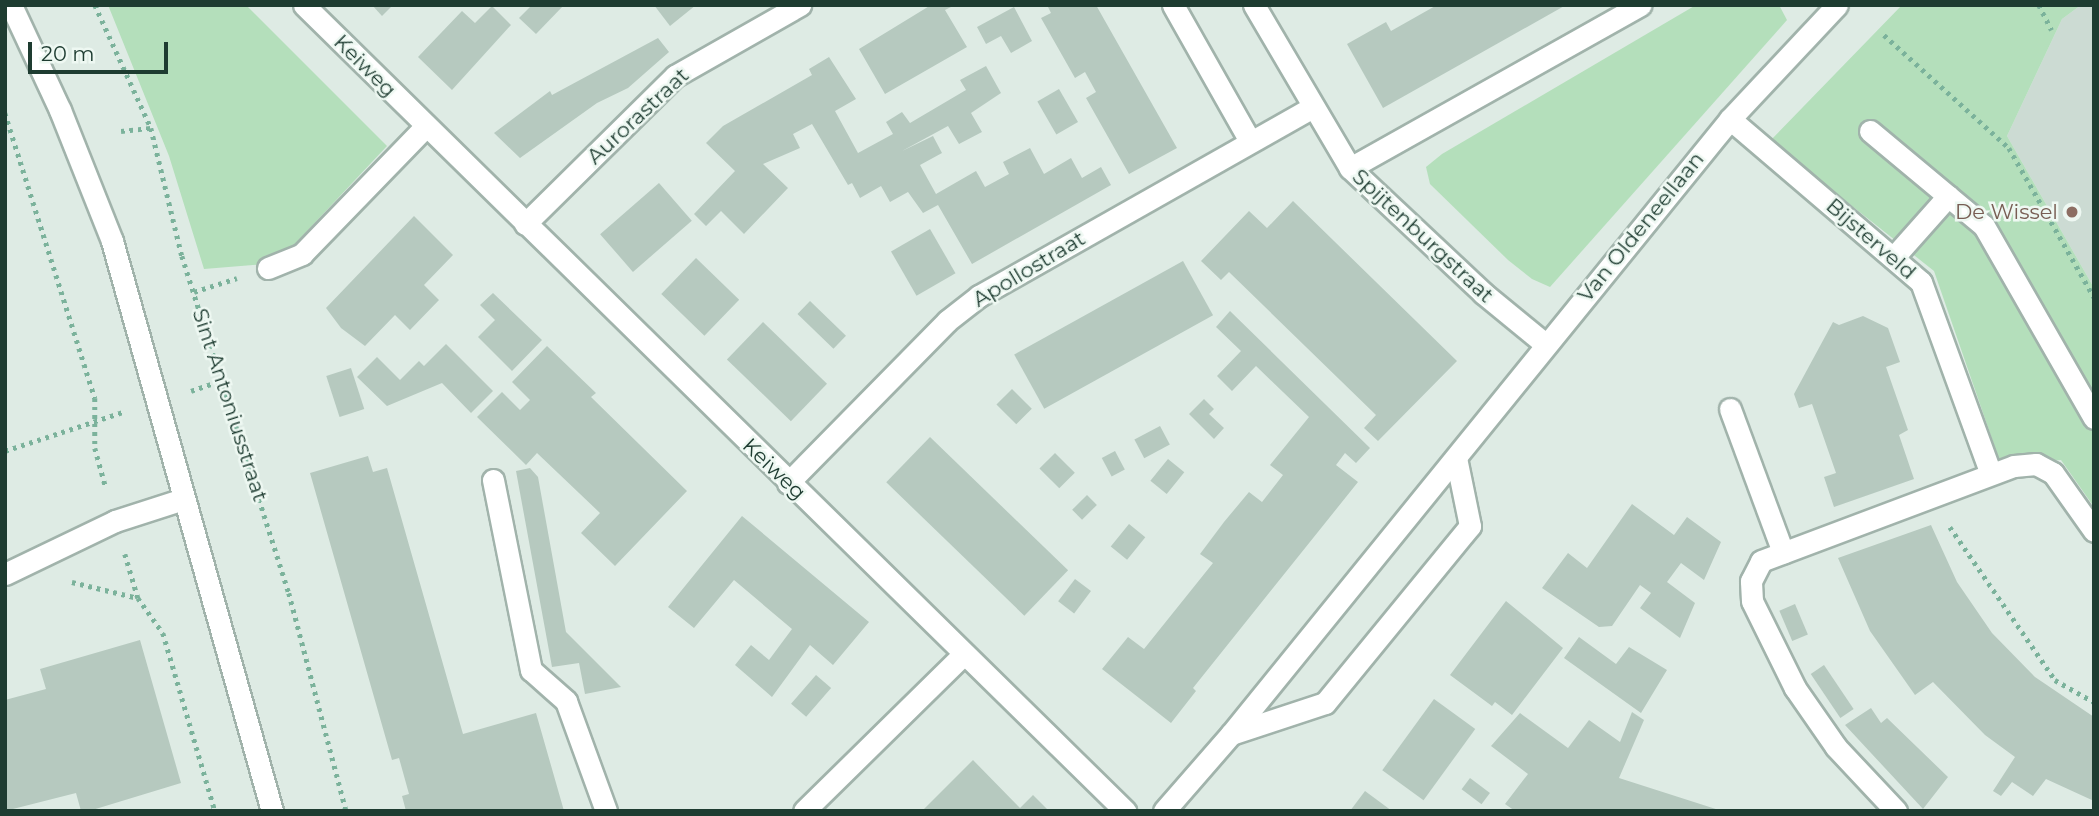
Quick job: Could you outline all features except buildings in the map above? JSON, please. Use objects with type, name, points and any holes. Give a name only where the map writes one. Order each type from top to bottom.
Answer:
[{"type":"street","points":[[11,5],[60,110],[112,241],[272,811]]},
{"type":"street","name":"Keiweg","points":[[304,5],[1125,811]]},
{"type":"street","name":"Aurorastraat","points":[[525,223],[675,76],[800,5]]},
{"type":"street","points":[[1173,5],[1250,141]]},
{"type":"street","name":"Spijtenburgstraat","points":[[1254,5],[1311,108],[1350,168],[1483,293],[1545,344]]},
{"type":"street","points":[[1350,168],[1640,5]]},
{"type":"street","name":"Van Oldeneellaan","points":[[1164,811],[1231,734],[1730,119],[1837,5]]},
{"type":"street","name":"Apollostraat","points":[[789,483],[947,321],[979,296],[1311,108]]},
{"type":"street","name":"Bijsterveld","points":[[1730,119],[1921,282],[1991,474]]},
{"type":"street","points":[[268,268],[302,254],[426,126]]},
{"type":"street","points":[[1870,131],[1984,226],[2094,418]]},
{"type":"street","points":[[1893,258],[1948,196]]},
{"type":"street","points":[[1730,409],[1783,552]]},
{"type":"street","points":[[1231,734],[1325,703],[1470,526],[1456,458]]},
{"type":"street","points":[[1896,811],[1836,747],[1795,688],[1752,601],[1751,581],[1762,561],[1991,474],[2036,464],[2053,473],[2094,531]]},
{"type":"street","points":[[492,480],[531,670],[566,701],[607,811]]},
{"type":"street","points":[[5,574],[115,521],[183,499]]},
{"type":"street","points":[[804,811],[964,654]]},
{"type":"path","name":"Sint Antoniusstraat","points":[[95,5],[151,128],[194,292],[289,593],[346,811]]},
{"type":"path","points":[[2039,5],[2052,30]]},
{"type":"path","points":[[1884,35],[2009,148],[2094,297]]},
{"type":"path","points":[[5,113],[95,398],[94,447],[138,598],[163,633],[215,811]]},
{"type":"path","points":[[121,131],[151,128]]},
{"type":"path","points":[[194,292],[268,268]]},
{"type":"path","points":[[5,451],[223,380]]},
{"type":"path","points":[[1932,497],[2055,680],[2094,702]]},
{"type":"shaded area","name":"De Wissel","points":[[2081,5],[2094,5],[2094,288],[2007,136],[2062,19]]},
{"type":"green space","points":[[108,5],[246,5],[387,146],[277,263],[204,269],[169,156]]},
{"type":"green space","points":[[1696,5],[1779,5],[1787,20],[1550,287],[1532,279],[1508,260],[1430,184],[1426,167],[1442,154]]},
{"type":"green space","points":[[1902,5],[2081,5],[2062,19],[2007,136],[2094,288],[2094,507],[2061,460],[2001,465],[1934,271],[1770,141]]},
{"type":"place","name":"De Wissel","points":[[2072,212]]}]
